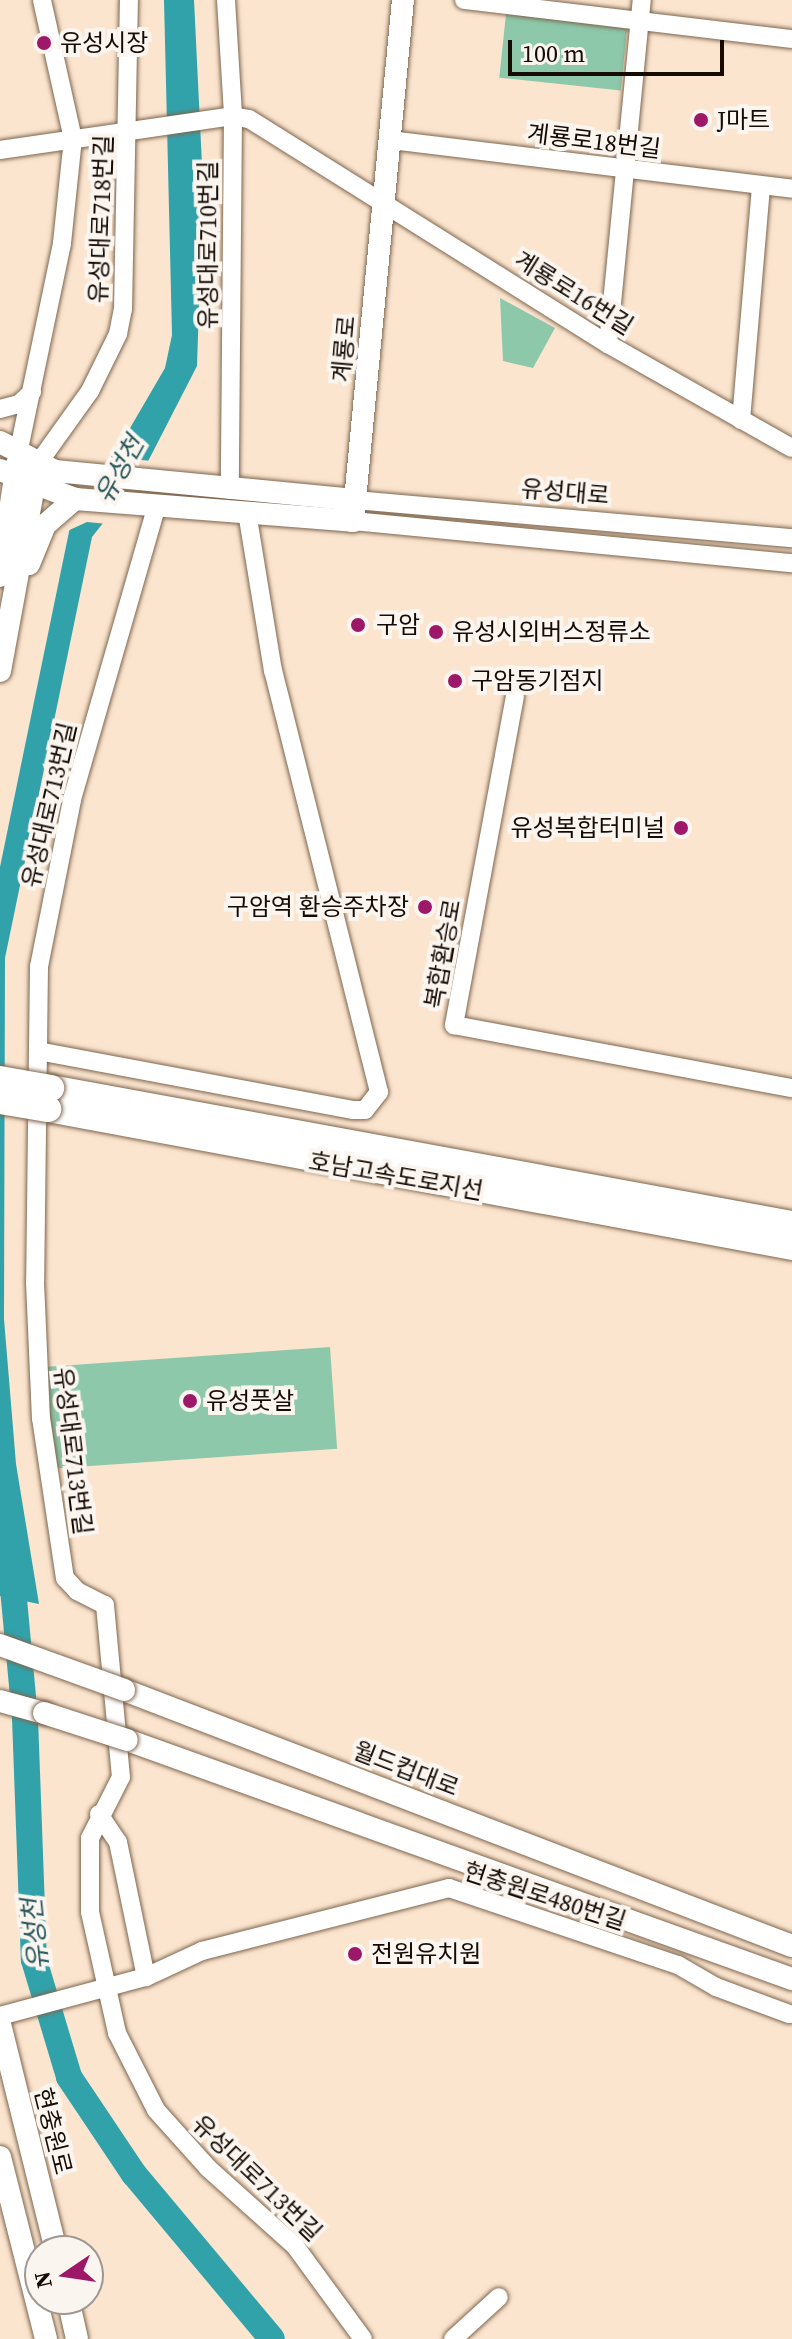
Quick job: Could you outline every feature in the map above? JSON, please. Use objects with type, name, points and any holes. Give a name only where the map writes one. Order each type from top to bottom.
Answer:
[{"type":"highway","name":"호남고속도로지선","points":[[0,1079],[50,1098],[792,1247]]},
{"type":"highway","name":"호남고속도로지선","points":[[0,1101],[50,1098],[792,1224]]},
{"type":"main road","name":"계룡로","points":[[354,510],[403,0]]},
{"type":"main road","points":[[17,466],[230,490],[354,510]]},
{"type":"main road","points":[[0,576],[5,505],[17,466]]},
{"type":"main road","points":[[0,671],[5,645],[17,466]]},
{"type":"main road","name":"유성대로","points":[[17,466],[75,499],[247,513],[354,510]]},
{"type":"main road","points":[[5,645],[45,525],[75,499]]},
{"type":"main road","name":"월드컵대로","points":[[0,1645],[792,1946]]},
{"type":"main road","points":[[0,1701],[127,1740],[792,1979]]},
{"type":"main road","name":"현충원로","points":[[0,2024],[52,2235]]},
{"type":"main road","points":[[0,2157],[46,2339]]},
{"type":"main road","points":[[8,2189],[7,2174],[15,2165],[26,2184],[37,2235]]},
{"type":"main road","points":[[72,2315],[77,2339]]},
{"type":"street","points":[[17,466],[62,243],[73,139],[42,0]]},
{"type":"street","name":"유성대로718번길","points":[[17,466],[90,391],[118,334],[124,294],[129,0]]},
{"type":"street","name":"유성대로710번길","points":[[226,0],[233,116],[230,490]]},
{"type":"street","points":[[464,0],[792,39]]},
{"type":"street","points":[[608,344],[642,0]]},
{"type":"street","points":[[0,150],[233,116],[249,119],[384,203]]},
{"type":"street","name":"계룡로18번길","points":[[390,140],[792,189]]},
{"type":"street","points":[[741,420],[761,186]]},
{"type":"street","name":"계룡로16번길","points":[[384,203],[608,344],[792,448]]},
{"type":"street","points":[[0,409],[19,404],[32,392]]},
{"type":"street","name":"유성대로713번길","points":[[153,505],[72,800],[39,966],[35,1282],[41,1418],[65,1578],[77,1591],[105,1605],[121,1777],[99,1814],[87,1862],[100,1991],[117,2033],[156,2110],[208,2168],[295,2246],[363,2339]]},
{"type":"street","name":"유성대로","points":[[354,510],[792,538]]},
{"type":"street","name":"유성대로","points":[[354,510],[792,563]]},
{"type":"street","points":[[38,1051],[354,1110],[365,1110],[379,1092],[273,671],[247,513]]},
{"type":"street","name":"복합환승로","points":[[515,696],[454,1025],[792,1088]]},
{"type":"street","points":[[99,1814],[118,1842],[146,1977]]},
{"type":"street","name":"현충원로480번길","points":[[0,2016],[146,1977],[202,1951],[449,1888],[678,1965],[716,1987],[789,2014]]},
{"type":"street","points":[[453,2339],[499,2297]]},
{"type":"green space","points":[[506,14],[627,27],[621,90],[499,78]]},
{"type":"green space","points":[[500,298],[555,328],[533,368],[503,361]]},
{"type":"green space","name":"유성풋살","points":[[330,1347],[337,1449],[51,1469],[44,1367]]},
{"type":"water","points":[[164,0],[194,0],[203,185],[197,366],[141,475],[92,537],[5,958],[4,1319],[16,1464],[39,1604],[0,1596],[0,867],[70,527],[93,479],[119,447],[165,368],[172,335]]},
{"type":"pier","points":[[105,457],[153,461],[108,524],[87,522],[65,532],[90,477]]},
{"type":"waterway","name":"유성천","points":[[11,1567],[25,1718],[34,1960],[69,2077],[134,2174],[272,2339]]},
{"type":"place","name":"유성시장","points":[[44,43]]},
{"type":"place","name":"J마트","points":[[701,120]]},
{"type":"place","name":"구암","points":[[358,625]]},
{"type":"place","name":"유성시외버스정류소","points":[[436,632]]},
{"type":"place","name":"구암동기점지","points":[[455,681]]},
{"type":"place","name":"유성복합터미널","points":[[681,828]]},
{"type":"place","name":"구암역 환승주차장","points":[[425,907]]},
{"type":"place","name":"유성풋살","points":[[190,1401]]},
{"type":"place","name":"전원유치원","points":[[355,1954]]}]
